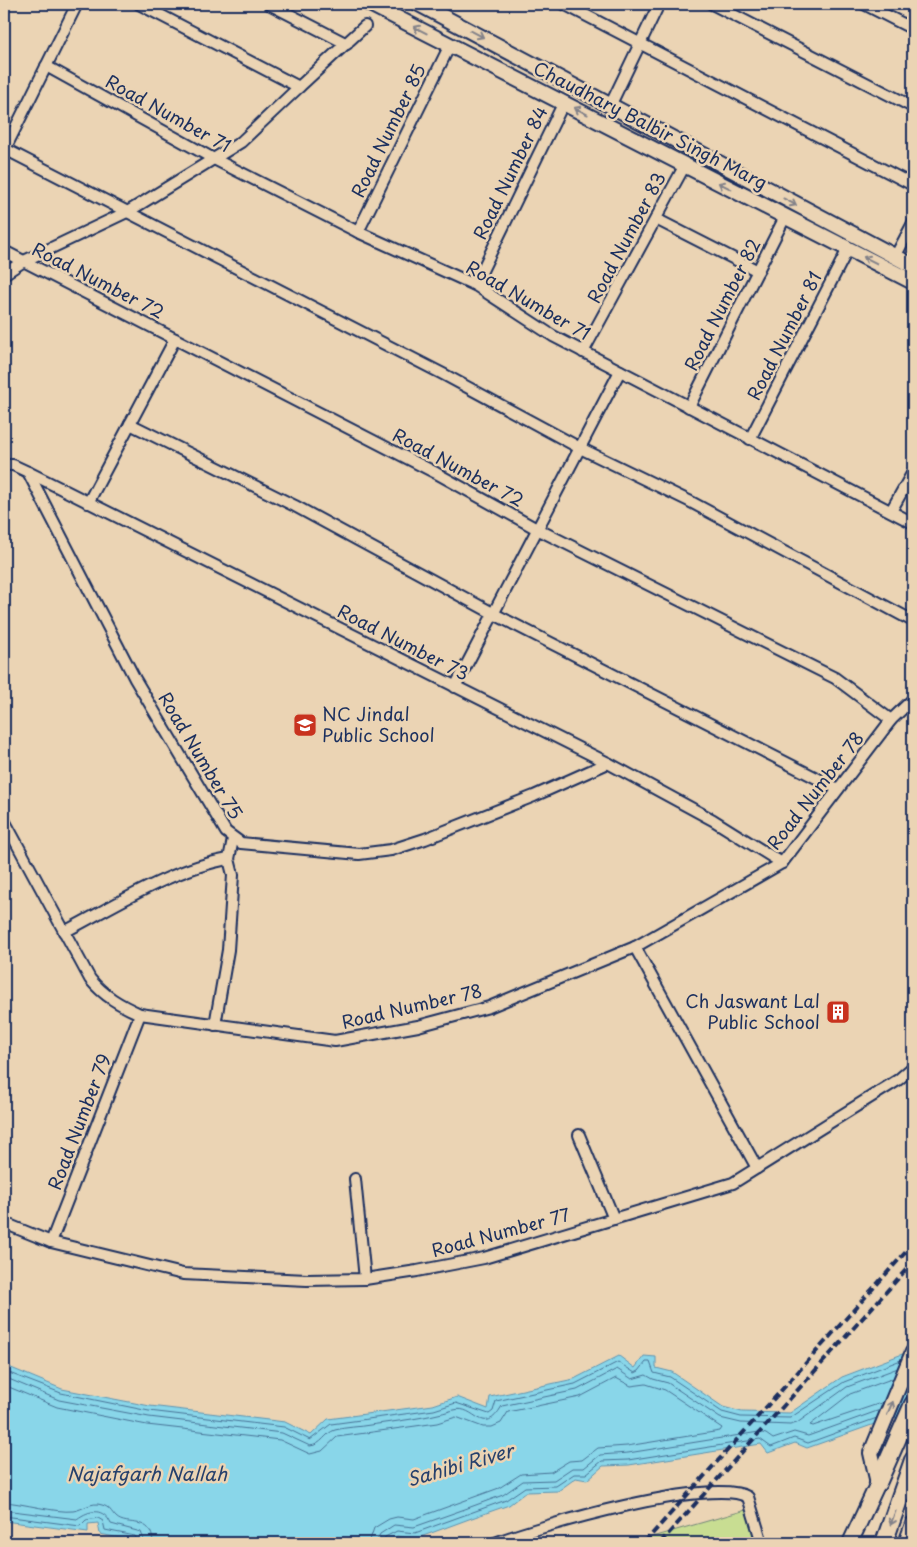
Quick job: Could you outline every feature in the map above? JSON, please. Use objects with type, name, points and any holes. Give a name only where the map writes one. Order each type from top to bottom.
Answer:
[{"type":"main road","points":[[878,1484],[913,1404]]},
{"type":"main road","points":[[884,1543],[913,1460]]},
{"type":"street","points":[[77,4],[4,150],[129,211],[443,374],[580,448],[689,501],[913,621]]},
{"type":"street","points":[[138,4],[299,87]]},
{"type":"street","points":[[269,4],[347,44]]},
{"type":"street","name":"Chaudhary Balbir Singh Marg","points":[[370,4],[913,282]]},
{"type":"street","name":"Chaudhary Balbir Singh Marg","points":[[419,4],[913,266]]},
{"type":"street","points":[[564,4],[638,44],[796,122],[913,185]]},
{"type":"street","points":[[610,106],[638,44],[659,4]]},
{"type":"street","points":[[712,4],[913,107]]},
{"type":"street","points":[[864,4],[913,29]]},
{"type":"street","points":[[4,274],[24,261],[129,211],[241,142],[365,26]]},
{"type":"street","name":"Road Number 85","points":[[358,232],[450,45]]},
{"type":"street","name":"Road Number 71","points":[[46,66],[214,158],[358,232],[475,285],[553,336],[913,523]]},
{"type":"street","name":"Road Number 84","points":[[475,285],[564,102]]},
{"type":"street","name":"Road Number 83","points":[[583,352],[685,165]]},
{"type":"street","name":"Road Number 82","points":[[689,407],[785,216]]},
{"type":"street","points":[[656,219],[758,271]]},
{"type":"street","points":[[895,257],[913,222]]},
{"type":"street","name":"Road Number 81","points":[[750,439],[848,249]]},
{"type":"street","name":"Road Number 72","points":[[4,251],[436,473],[537,529],[835,678],[891,720]]},
{"type":"street","points":[[88,502],[175,339]]},
{"type":"street","points":[[455,688],[620,371]]},
{"type":"street","points":[[130,424],[295,506],[494,613],[838,789]]},
{"type":"street","name":"Road Number 73","points":[[4,465],[12,465],[28,472],[455,688],[608,763],[713,820],[782,863]]},
{"type":"street","name":"Road Number 75","points":[[28,472],[135,679],[226,832],[233,839],[242,843],[359,854],[391,850],[425,839],[534,796],[608,763]]},
{"type":"street","points":[[891,511],[913,472]]},
{"type":"street","name":"Road Number 78","points":[[4,820],[90,979],[102,993],[140,1014],[335,1041],[418,1026],[489,1007],[635,947],[782,863],[891,720],[913,699]]},
{"type":"street","points":[[215,1025],[228,950],[233,875],[228,859],[233,839]]},
{"type":"street","points":[[64,932],[157,885],[210,862],[228,859]]},
{"type":"street","points":[[635,947],[757,1168]]},
{"type":"street","name":"Road Number 79","points":[[51,1242],[140,1014]]},
{"type":"street","name":"Road Number 77","points":[[4,1223],[51,1242],[183,1274],[307,1280],[365,1279],[484,1258],[734,1183],[898,1080],[913,1067]]},
{"type":"street","points":[[579,1135],[614,1218]]},
{"type":"street","points":[[355,1179],[365,1279]]},
{"type":"street","points":[[853,1538],[878,1484],[871,1453],[913,1352]]},
{"type":"street","points":[[495,1543],[603,1511],[679,1495],[732,1493],[748,1497],[762,1543]]},
{"type":"street","points":[[906,1543],[913,1524]]},
{"type":"green space","points":[[746,1510],[757,1543],[631,1543]]},
{"type":"water","name":"Najafgarh Nallah","points":[[913,1350],[913,1414],[883,1421],[807,1448],[795,1443],[768,1453],[761,1444],[629,1465],[603,1466],[587,1480],[576,1478],[558,1491],[526,1492],[509,1505],[415,1539],[397,1536],[384,1543],[145,1543],[100,1534],[98,1523],[88,1524],[88,1532],[4,1521],[4,1365],[62,1389],[150,1406],[285,1422],[311,1435],[328,1419],[433,1405],[457,1397],[488,1409],[490,1397],[574,1379],[619,1356],[635,1368],[644,1356],[656,1357],[656,1368],[672,1372],[723,1407],[742,1412],[790,1413],[842,1377]]},
{"type":"railway","points":[[644,1543],[913,1244]]},
{"type":"railway","points":[[660,1543],[913,1262]]},
{"type":"place","name":"NC Jindal Public School","points":[[305,725]]},
{"type":"place","name":"Ch Jaswant Lal Public School","points":[[838,1012]]},
{"type":"water label","name":"Sahibi River","points":[[460,1465]]}]
